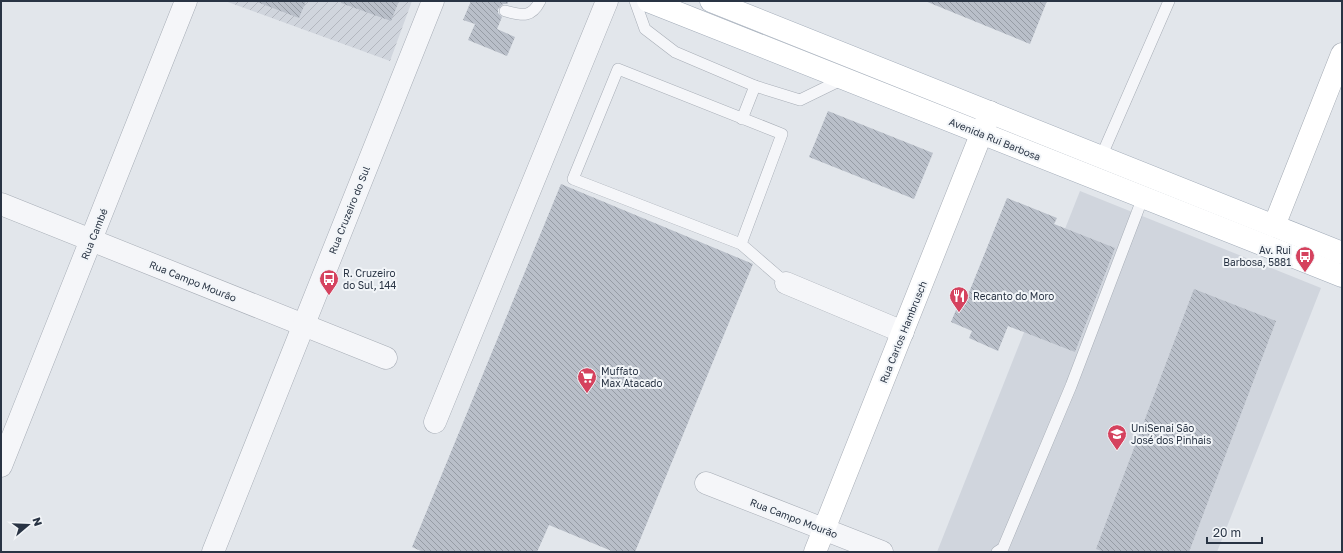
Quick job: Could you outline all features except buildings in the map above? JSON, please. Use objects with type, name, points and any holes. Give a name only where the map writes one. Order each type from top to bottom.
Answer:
[{"type":"main road","name":"Avenida Rui Barbosa","points":[[648,1],[1342,276]]},
{"type":"main road","points":[[712,1],[749,9],[990,112],[1342,253]]},
{"type":"main road","points":[[1274,226],[1342,54]]},
{"type":"main road","name":"Rua Carlos Hambrusch","points":[[815,552],[990,112]]},
{"type":"street","name":"Rua Cambé","points":[[1,466],[186,1]]},
{"type":"street","name":"Rua Cruzeiro do Sul","points":[[213,552],[432,1]]},
{"type":"street","points":[[435,422],[607,1]]},
{"type":"street","name":"Rua Campo Mourão","points":[[1,204],[386,358]]},
{"type":"street","points":[[786,284],[903,332]]},
{"type":"street","name":"Rua Campo Mourão","points":[[706,483],[882,552]]},
{"type":"lane","points":[[505,11],[522,15],[529,14],[536,8],[540,1]]},
{"type":"lane","points":[[635,1],[645,28],[675,52],[755,86],[800,100],[844,79]]},
{"type":"lane","points":[[1101,157],[1169,1]]},
{"type":"lane","points":[[741,244],[782,134],[618,69],[573,179],[741,244],[786,284]]},
{"type":"lane","points":[[742,118],[755,86]]},
{"type":"lane","points":[[997,552],[1003,548],[1071,386],[1143,197]]},
{"type":"shaded area","points":[[225,1],[412,1],[390,61]]},
{"type":"shaded area","name":"UniSenai São José dos Pinhais","points":[[1080,191],[1321,288],[1217,552],[937,552]]},
{"type":"place","name":"Av. Rui Barbosa, 5881","points":[[1305,273]]},
{"type":"place","name":"R. Cruzeiro do Sul, 144","points":[[329,296]]},
{"type":"place","name":"Recanto do Moro","points":[[959,313]]},
{"type":"place","name":"Muffato Max Atacado","points":[[587,394]]},
{"type":"place","name":"UniSenai São José dos Pinhais","points":[[1117,451]]}]
